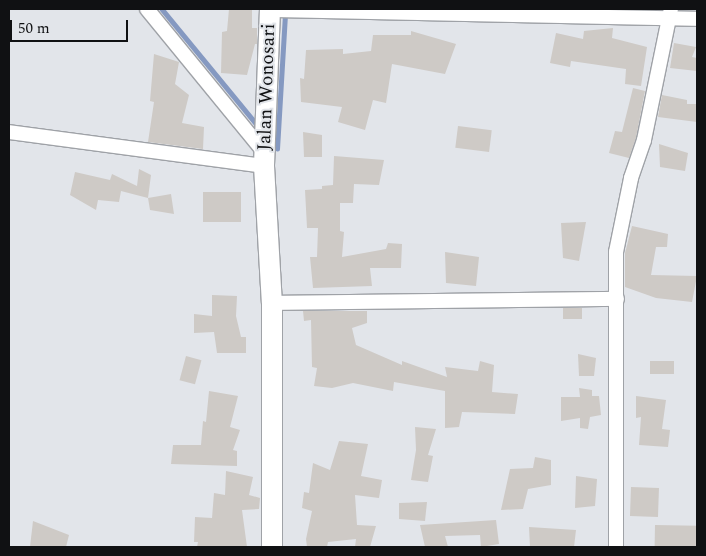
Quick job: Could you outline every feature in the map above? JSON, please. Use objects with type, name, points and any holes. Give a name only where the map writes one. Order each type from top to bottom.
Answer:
[{"type":"street","points":[[147,9],[264,147]]},
{"type":"street","points":[[278,10],[671,13],[697,19]]},
{"type":"street","name":"Jalan Wonosari","points":[[272,547],[272,303],[264,147],[278,10]]},
{"type":"street","points":[[616,547],[616,252],[631,178],[644,140],[671,13]]},
{"type":"street","points":[[9,132],[264,147]]},
{"type":"street","points":[[272,303],[617,299]]},
{"type":"building","points":[[229,9],[252,9],[252,28],[257,28],[257,44],[255,44],[247,75],[221,73],[222,32],[227,31]]},
{"type":"building","points":[[613,28],[612,38],[647,47],[641,86],[625,84],[626,69],[571,61],[570,67],[550,63],[556,33],[583,39],[584,31]]},
{"type":"building","points":[[411,31],[456,44],[445,74],[392,64],[386,103],[373,100],[365,130],[338,122],[342,107],[301,102],[300,78],[304,79],[306,50],[343,49],[343,54],[371,51],[373,35],[411,35]]},
{"type":"building","points":[[674,43],[696,47],[692,57],[697,58],[697,71],[670,68]]},
{"type":"building","points":[[154,54],[179,62],[175,84],[189,95],[182,123],[204,127],[203,149],[148,142],[154,102],[150,101]]},
{"type":"building","points":[[633,88],[645,91],[636,138],[629,158],[609,153],[615,131],[622,132]]},
{"type":"building","points":[[662,95],[687,100],[687,104],[697,104],[697,122],[658,117]]},
{"type":"building","points":[[458,126],[492,130],[489,152],[455,148]]},
{"type":"building","points":[[303,132],[322,135],[322,157],[304,157]]},
{"type":"building","points":[[659,144],[688,153],[685,171],[660,167]]},
{"type":"building","points":[[334,156],[384,160],[379,185],[354,184],[353,203],[340,203],[340,231],[344,232],[342,257],[386,249],[388,243],[402,244],[401,268],[370,268],[372,286],[313,288],[310,257],[317,257],[318,228],[307,228],[305,190],[322,189],[322,186],[333,185]]},
{"type":"building","points":[[139,169],[151,175],[148,198],[121,191],[119,202],[98,200],[96,210],[70,195],[75,172],[110,180],[112,174],[137,186]]},
{"type":"building","points":[[203,192],[241,192],[241,222],[203,222]]},
{"type":"building","points":[[171,194],[174,214],[150,210],[148,198]]},
{"type":"building","points":[[586,222],[579,261],[563,258],[561,223]]},
{"type":"building","points":[[632,226],[668,234],[667,247],[656,247],[651,275],[697,276],[692,302],[656,298],[625,287],[625,253]]},
{"type":"building","points":[[445,252],[479,257],[476,286],[446,283]]},
{"type":"building","points":[[212,295],[237,296],[236,316],[241,337],[246,337],[246,353],[217,353],[214,332],[194,333],[194,314],[212,316]]},
{"type":"building","points":[[563,308],[582,308],[582,319],[563,319]]},
{"type":"building","points":[[303,311],[367,311],[367,323],[352,328],[356,345],[402,365],[402,361],[447,377],[445,367],[478,371],[480,361],[494,365],[492,392],[518,394],[515,414],[462,412],[459,427],[445,428],[445,391],[394,382],[393,391],[353,383],[332,388],[314,386],[317,368],[312,367],[311,320],[304,321]]},
{"type":"building","points":[[578,354],[596,358],[594,376],[579,376]]},
{"type":"building","points":[[186,356],[201,360],[195,384],[180,380]]},
{"type":"building","points":[[650,361],[674,361],[674,374],[650,374]]},
{"type":"building","points":[[579,388],[592,390],[592,396],[599,396],[601,415],[590,417],[588,429],[580,428],[580,418],[561,421],[561,397],[580,397]]},
{"type":"building","points":[[209,391],[238,396],[230,427],[240,430],[233,450],[237,451],[237,466],[171,464],[173,445],[201,445],[203,421],[206,422]]},
{"type":"building","points":[[636,396],[666,400],[662,429],[670,430],[668,447],[639,445],[641,417],[636,418]]},
{"type":"building","points":[[415,427],[436,429],[428,455],[433,456],[428,482],[411,480],[416,450]]},
{"type":"building","points":[[339,441],[368,444],[361,476],[382,480],[379,498],[355,495],[357,525],[376,526],[370,547],[355,547],[356,539],[328,542],[327,547],[307,547],[306,539],[312,511],[302,508],[304,492],[309,493],[313,463],[330,470]]},
{"type":"building","points":[[535,457],[551,460],[551,485],[528,489],[523,509],[501,510],[510,469],[533,468]]},
{"type":"building","points":[[226,471],[253,477],[249,495],[260,498],[259,509],[242,510],[247,547],[197,547],[198,542],[194,542],[195,517],[212,518],[214,493],[225,495]]},
{"type":"building","points":[[576,476],[597,479],[595,506],[575,508]]},
{"type":"building","points":[[631,487],[659,488],[658,517],[630,516]]},
{"type":"building","points":[[427,502],[425,521],[399,519],[399,503]]},
{"type":"building","points":[[496,520],[499,544],[481,547],[480,535],[445,536],[448,547],[425,547],[420,525]]},
{"type":"building","points":[[33,521],[69,535],[66,547],[30,547]]},
{"type":"building","points":[[655,525],[697,526],[697,547],[655,547]]},
{"type":"building","points":[[529,527],[576,530],[574,547],[530,547]]},
{"type":"waterway","points":[[162,9],[259,127]]},
{"type":"waterway","points":[[277,149],[285,13]]}]
